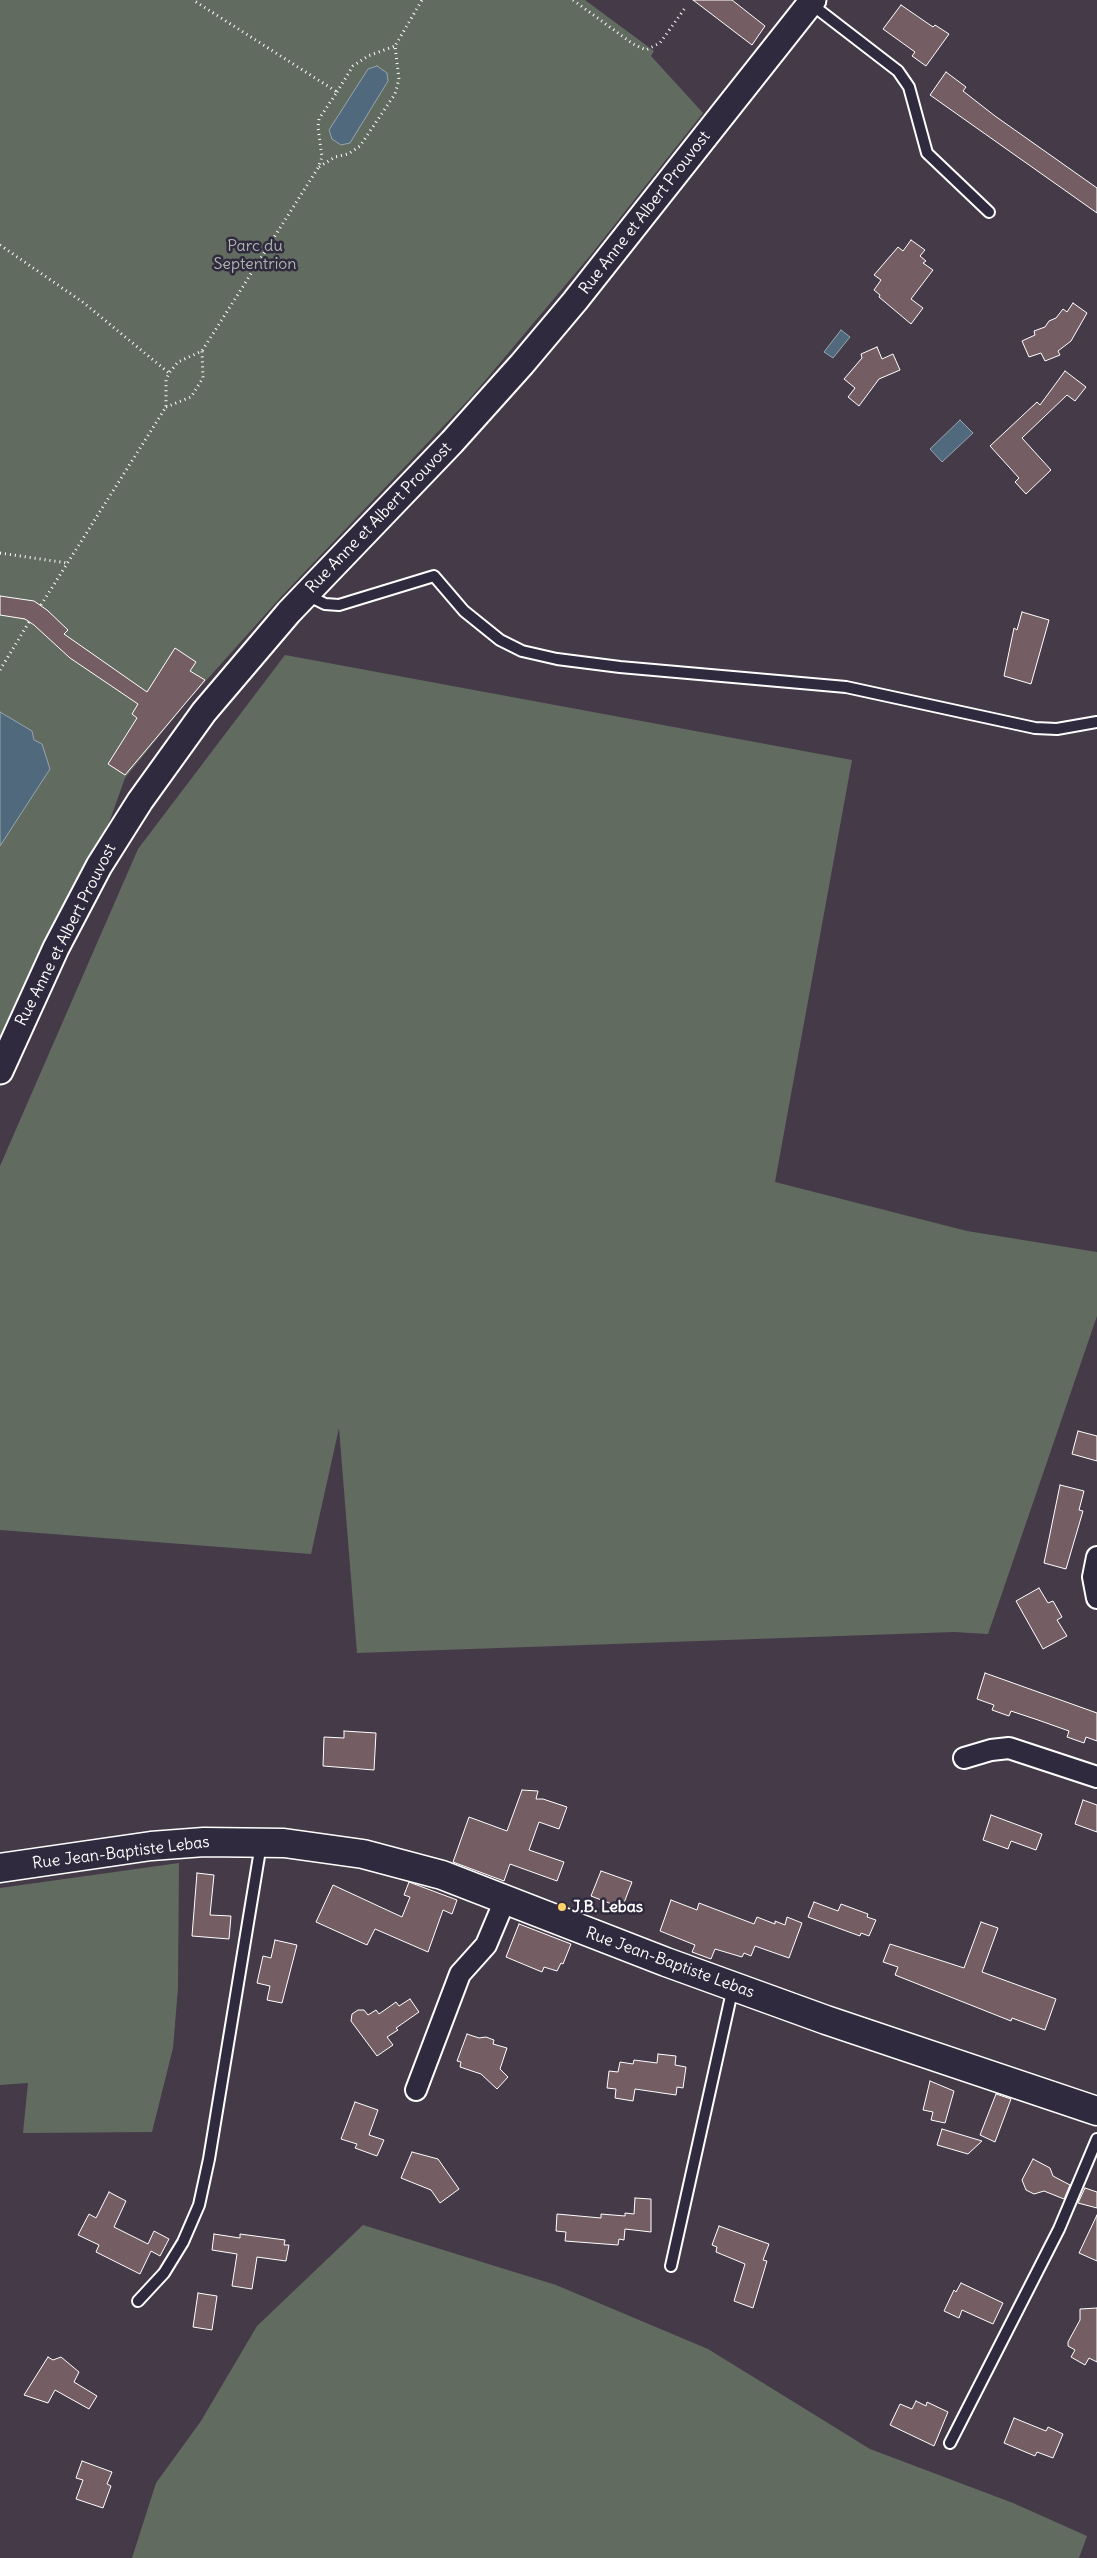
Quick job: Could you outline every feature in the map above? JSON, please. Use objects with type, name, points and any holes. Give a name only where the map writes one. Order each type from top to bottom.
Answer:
[{"type":"main road","name":"Rue Jean-Baptiste Lebas","points":[[0,1868],[178,1844],[261,1842],[310,1846],[383,1858],[442,1875],[733,1986],[913,2050],[1097,2111]]},
{"type":"street","name":"Rue Anne et Albert Prouvost","points":[[0,1071],[56,948],[99,866],[128,819],[204,712],[265,638],[458,436],[522,364],[575,301],[812,2]]},
{"type":"street","points":[[1097,1557],[1093,1577],[1097,1598]]},
{"type":"street","points":[[964,1758],[991,1750],[1009,1748],[1097,1777]]},
{"type":"street","points":[[416,2090],[460,1974],[486,1945],[506,1900]]},
{"type":"lane","points":[[812,2],[898,71],[909,87],[927,153],[988,212]]},
{"type":"lane","points":[[306,595],[325,604],[339,605],[434,576],[464,612],[500,640],[522,651],[557,659],[620,668],[846,687],[1035,728],[1057,729],[1097,722]]},
{"type":"lane","points":[[138,2301],[164,2272],[183,2242],[199,2205],[209,2159],[261,1842]]},
{"type":"lane","points":[[671,2266],[733,1986]]},
{"type":"lane","points":[[950,2443],[1059,2229],[1097,2139]]},
{"type":"path","points":[[193,0],[337,92]]},
{"type":"path","points":[[318,168],[335,157],[348,154],[360,146],[395,94],[399,80],[395,46],[422,0]]},
{"type":"path","points":[[573,0],[633,44],[646,50],[660,43],[685,8]]},
{"type":"path","points":[[40,606],[166,408],[166,380],[169,373],[178,362],[202,351],[318,168],[322,157],[318,127],[320,119],[352,66],[368,56],[395,46]]},
{"type":"path","points":[[0,245],[84,303],[169,373]]},
{"type":"path","points":[[166,408],[191,397],[203,378],[202,351]]},
{"type":"path","points":[[0,554],[67,563]]},
{"type":"path","points":[[0,670],[29,622]]},
{"type":"green space","name":"Parc du Septentrion","points":[[0,0],[585,0],[654,51],[651,56],[703,113],[589,257],[473,395],[280,598],[187,702],[125,778],[110,820],[0,1038]]},
{"type":"green space","points":[[285,655],[852,760],[775,1182],[967,1231],[1097,1252],[1097,1316],[988,1634],[954,1632],[357,1653],[339,1428],[311,1554],[0,1530],[0,1166],[138,849]]},
{"type":"green space","points":[[179,1863],[178,1988],[173,2048],[152,2132],[23,2133],[28,2083],[0,2085],[0,1888]]},
{"type":"green space","points":[[363,2225],[556,2285],[708,2349],[870,2449],[1013,2503],[1087,2536],[1079,2558],[132,2558],[156,2483],[201,2421],[257,2326]]},
{"type":"water","points":[[377,66],[387,73],[388,81],[350,143],[341,145],[332,139],[329,130],[368,69]]},
{"type":"water","points":[[841,330],[850,337],[833,358],[824,352]]},
{"type":"water","points":[[960,420],[973,433],[942,462],[930,449]]},
{"type":"water","points":[[0,712],[32,731],[34,740],[42,744],[50,769],[0,846]]},
{"type":"building","points":[[693,0],[732,0],[765,26],[752,45]]},
{"type":"building","points":[[901,5],[933,27],[935,25],[949,34],[926,66],[912,56],[915,52],[883,29]]},
{"type":"building","points":[[946,72],[966,87],[963,91],[995,116],[1097,188],[1097,213],[930,95]]},
{"type":"building","points":[[911,240],[925,250],[920,256],[926,261],[923,263],[933,270],[911,299],[923,308],[911,324],[879,297],[880,295],[874,290],[881,280],[874,275],[898,247],[903,251]]},
{"type":"building","points":[[1073,303],[1087,313],[1071,341],[1058,351],[1060,355],[1045,361],[1041,353],[1029,357],[1022,341],[1035,335],[1034,331],[1045,327],[1063,309],[1067,312]]},
{"type":"building","points":[[877,347],[882,359],[893,354],[900,370],[879,379],[859,406],[848,397],[855,388],[844,379],[862,358],[861,354]]},
{"type":"building","points":[[1065,371],[1086,387],[1075,401],[1067,395],[1022,438],[1051,470],[1026,494],[1015,482],[1019,478],[990,446],[1037,402],[1040,405]]},
{"type":"building","points":[[0,596],[34,601],[47,610],[68,630],[64,634],[147,692],[175,648],[196,662],[190,671],[205,680],[125,775],[108,764],[137,718],[132,714],[138,704],[70,658],[25,619],[0,615]]},
{"type":"building","points":[[1022,612],[1049,620],[1031,684],[1004,676],[1014,628],[1017,630]]},
{"type":"building","points":[[1078,1431],[1097,1436],[1097,1461],[1072,1454]]},
{"type":"building","points":[[1060,1485],[1084,1491],[1079,1510],[1083,1511],[1066,1569],[1044,1563]]},
{"type":"building","points":[[1039,1588],[1048,1603],[1053,1601],[1062,1617],[1057,1620],[1067,1636],[1043,1649],[1016,1601]]},
{"type":"building","points":[[985,1673],[1097,1713],[1097,1741],[1086,1737],[1084,1743],[1067,1737],[1069,1731],[1011,1711],[1009,1716],[992,1710],[994,1705],[977,1699]]},
{"type":"building","points":[[344,1731],[376,1733],[374,1770],[323,1766],[324,1737],[344,1738]]},
{"type":"building","points":[[522,1790],[538,1791],[536,1799],[543,1799],[567,1807],[559,1829],[539,1822],[529,1850],[564,1862],[557,1881],[510,1864],[504,1881],[453,1862],[469,1817],[507,1831]]},
{"type":"building","points":[[1083,1800],[1097,1805],[1097,1832],[1075,1824]]},
{"type":"building","points":[[991,1815],[1042,1834],[1036,1850],[1011,1841],[1008,1849],[983,1840]]},
{"type":"building","points":[[601,1871],[632,1882],[622,1908],[591,1896]]},
{"type":"building","points":[[197,1873],[214,1875],[210,1915],[231,1916],[229,1939],[192,1936]]},
{"type":"building","points":[[409,1882],[457,1900],[452,1914],[443,1910],[428,1952],[375,1929],[367,1945],[316,1922],[333,1885],[402,1917],[410,1897],[404,1895]]},
{"type":"building","points":[[671,1900],[697,1910],[699,1903],[754,1924],[757,1917],[775,1924],[775,1921],[785,1925],[787,1917],[802,1923],[789,1958],[755,1946],[751,1956],[744,1953],[742,1957],[715,1949],[711,1959],[692,1952],[695,1945],[660,1931]]},
{"type":"building","points":[[814,1902],[838,1911],[841,1904],[868,1914],[867,1917],[876,1920],[869,1936],[861,1933],[860,1936],[808,1917]]},
{"type":"building","points":[[981,1922],[998,1928],[982,1972],[1056,1999],[1045,2030],[1012,2018],[1011,2021],[895,1975],[898,1967],[883,1962],[890,1944],[964,1968]]},
{"type":"building","points":[[519,1924],[571,1944],[563,1964],[561,1963],[557,1971],[544,1967],[542,1972],[506,1957]]},
{"type":"building","points":[[275,1940],[297,1945],[282,2003],[267,2000],[270,1986],[257,1983],[263,1956],[271,1958]]},
{"type":"building","points":[[410,1999],[419,2012],[396,2028],[398,2030],[387,2037],[393,2045],[377,2056],[351,2021],[352,2014],[358,2010],[364,2010],[368,2015],[376,2010],[379,2014],[396,2002],[399,2006]]},
{"type":"building","points":[[467,2034],[479,2038],[486,2037],[494,2040],[493,2044],[507,2048],[500,2069],[508,2077],[497,2089],[481,2074],[460,2067],[461,2062],[457,2061]]},
{"type":"building","points":[[658,2054],[676,2056],[675,2065],[686,2067],[683,2088],[677,2087],[676,2095],[635,2089],[633,2101],[615,2098],[616,2089],[607,2088],[609,2071],[618,2072],[620,2062],[633,2064],[634,2060],[657,2063]]},
{"type":"building","points":[[930,2081],[954,2091],[945,2123],[931,2120],[933,2112],[923,2110]]},
{"type":"building","points":[[996,2094],[1011,2099],[995,2142],[980,2135]]},
{"type":"building","points":[[355,2102],[378,2110],[369,2135],[384,2140],[377,2156],[355,2148],[357,2144],[341,2139]]},
{"type":"building","points":[[942,2129],[982,2141],[968,2154],[937,2145]]},
{"type":"building","points":[[412,2152],[438,2159],[459,2189],[440,2203],[431,2190],[401,2178]]},
{"type":"building","points":[[1033,2159],[1050,2168],[1053,2176],[1070,2185],[1064,2199],[1044,2191],[1034,2194],[1026,2190],[1022,2180]]},
{"type":"building","points":[[1085,2188],[1097,2192],[1097,2208],[1078,2203]]},
{"type":"building","points":[[109,2192],[126,2201],[114,2227],[148,2244],[154,2231],[169,2239],[160,2256],[151,2251],[140,2274],[96,2252],[99,2245],[78,2235],[89,2214],[96,2218]]},
{"type":"building","points":[[635,2198],[651,2199],[651,2232],[625,2229],[624,2240],[619,2239],[618,2245],[565,2241],[566,2232],[556,2231],[557,2214],[601,2218],[601,2214],[625,2216],[625,2213],[634,2214]]},
{"type":"building","points":[[1097,2215],[1097,2261],[1079,2253]]},
{"type":"building","points":[[719,2226],[769,2244],[763,2260],[767,2261],[753,2308],[734,2301],[745,2264],[716,2252],[717,2247],[712,2245]]},
{"type":"building","points":[[214,2234],[240,2238],[240,2234],[285,2240],[284,2245],[289,2245],[286,2261],[257,2257],[252,2289],[232,2286],[237,2254],[212,2250]]},
{"type":"building","points":[[961,2283],[1003,2303],[993,2324],[962,2310],[959,2318],[944,2311],[954,2290],[956,2292]]},
{"type":"building","points":[[198,2293],[217,2296],[212,2330],[193,2327]]},
{"type":"building","points":[[1097,2308],[1097,2362],[1089,2358],[1085,2365],[1071,2357],[1075,2350],[1068,2346],[1068,2342],[1080,2320],[1080,2309]]},
{"type":"building","points":[[48,2357],[53,2360],[61,2357],[79,2372],[74,2382],[97,2396],[89,2409],[55,2390],[48,2403],[24,2395]]},
{"type":"building","points":[[916,2401],[926,2406],[927,2402],[948,2412],[934,2446],[890,2425],[900,2404],[912,2409]]},
{"type":"building","points":[[1014,2418],[1046,2431],[1048,2427],[1063,2434],[1053,2458],[1037,2452],[1035,2456],[1004,2443]]},
{"type":"building","points":[[82,2461],[112,2472],[107,2484],[111,2486],[103,2508],[76,2499],[83,2480],[76,2478]]},
{"type":"place","name":"J.B. Lebas","points":[[562,1907]]}]
